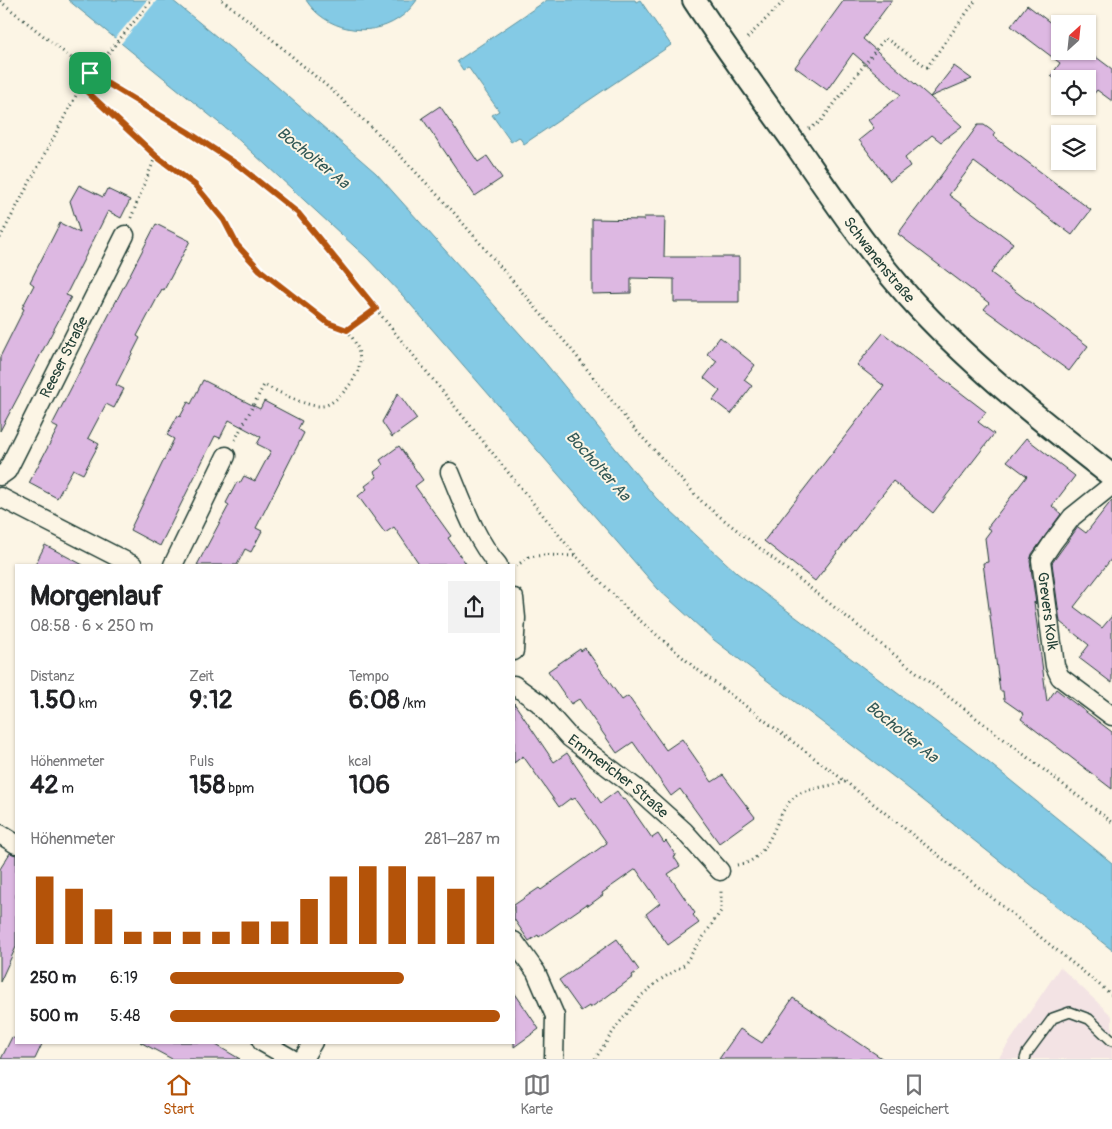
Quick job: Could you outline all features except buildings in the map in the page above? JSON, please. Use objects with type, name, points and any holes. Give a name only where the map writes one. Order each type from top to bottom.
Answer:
[{"type":"street","name":"Schwanenstraße","points":[[694,0],[864,243],[918,306],[969,360],[1042,422],[1112,476]]},
{"type":"street","name":"Reeser Straße","points":[[0,476],[7,471],[125,235]]},
{"type":"street","points":[[173,564],[226,456]]},
{"type":"street","points":[[450,472],[473,524],[492,559],[497,564]]},
{"type":"street","name":"Grevers Kolk","points":[[1110,711],[1060,677],[1055,666],[1041,560],[1072,517],[1112,485]]},
{"type":"street","points":[[0,498],[131,564]]},
{"type":"street","points":[[515,608],[515,634]]},
{"type":"street","name":"Emmericher Straße","points":[[515,685],[539,703],[570,738],[643,794],[684,831],[720,871]]},
{"type":"street","points":[[0,834],[15,843]]},
{"type":"street","points":[[515,942],[536,972],[555,1016],[554,1059]]},
{"type":"street","points":[[266,1044],[292,1059]]},
{"type":"street","points":[[303,1059],[312,1044]]},
{"type":"lane","points":[[1026,1059],[1027,1053],[1053,1018],[1070,1012],[1089,1019],[1112,1041]]},
{"type":"path","points":[[0,238],[81,86],[152,0]]},
{"type":"path","points":[[222,0],[260,29],[335,93],[392,147],[443,200],[571,349],[631,424],[704,504],[915,671],[1112,822]]},
{"type":"path","points":[[730,54],[785,0]]},
{"type":"path","points":[[792,139],[820,122],[885,38],[927,68],[976,0]]},
{"type":"path","points":[[0,1],[90,73],[188,132],[238,165],[298,213],[576,556],[629,611],[694,667],[846,782],[1112,995]]},
{"type":"path","points":[[81,86],[156,156],[195,185],[224,220],[237,245],[260,270],[328,323],[347,330],[358,344],[360,364],[348,389],[324,406],[311,405],[264,385],[226,456]]},
{"type":"path","points":[[125,235],[156,156]]},
{"type":"path","points":[[347,330],[376,309]]},
{"type":"path","points":[[515,567],[529,557],[544,555],[576,556]]},
{"type":"path","points":[[595,1059],[617,1026],[642,995],[660,980],[684,965],[721,911],[720,871],[752,860],[776,830],[785,807],[796,796],[804,792],[846,782]]},
{"type":"shaded area","points":[[1060,967],[1112,1016],[1112,1059],[998,1059]]},
{"type":"water","name":"Bocholter Aa","points":[[68,0],[172,0],[273,83],[376,173],[538,354],[656,498],[737,573],[972,749],[1112,863],[1112,950],[899,781],[714,640],[658,589],[404,297],[367,258],[229,131]]},
{"type":"water","points":[[306,0],[417,0],[398,19],[374,29],[361,30],[348,28],[324,18]]},
{"type":"water","points":[[547,0],[635,0],[636,2],[640,0],[671,45],[524,144],[519,137],[511,142],[492,115],[499,111],[468,67],[463,70],[457,61]]},
{"type":"pier","points":[[147,0],[157,0],[119,46],[113,41]]},
{"type":"route","points":[[90,73],[188,132],[238,165],[298,213],[376,309],[347,330],[328,323],[292,293],[260,270],[237,245],[224,220],[195,185],[156,156],[81,86],[90,73]]}]
